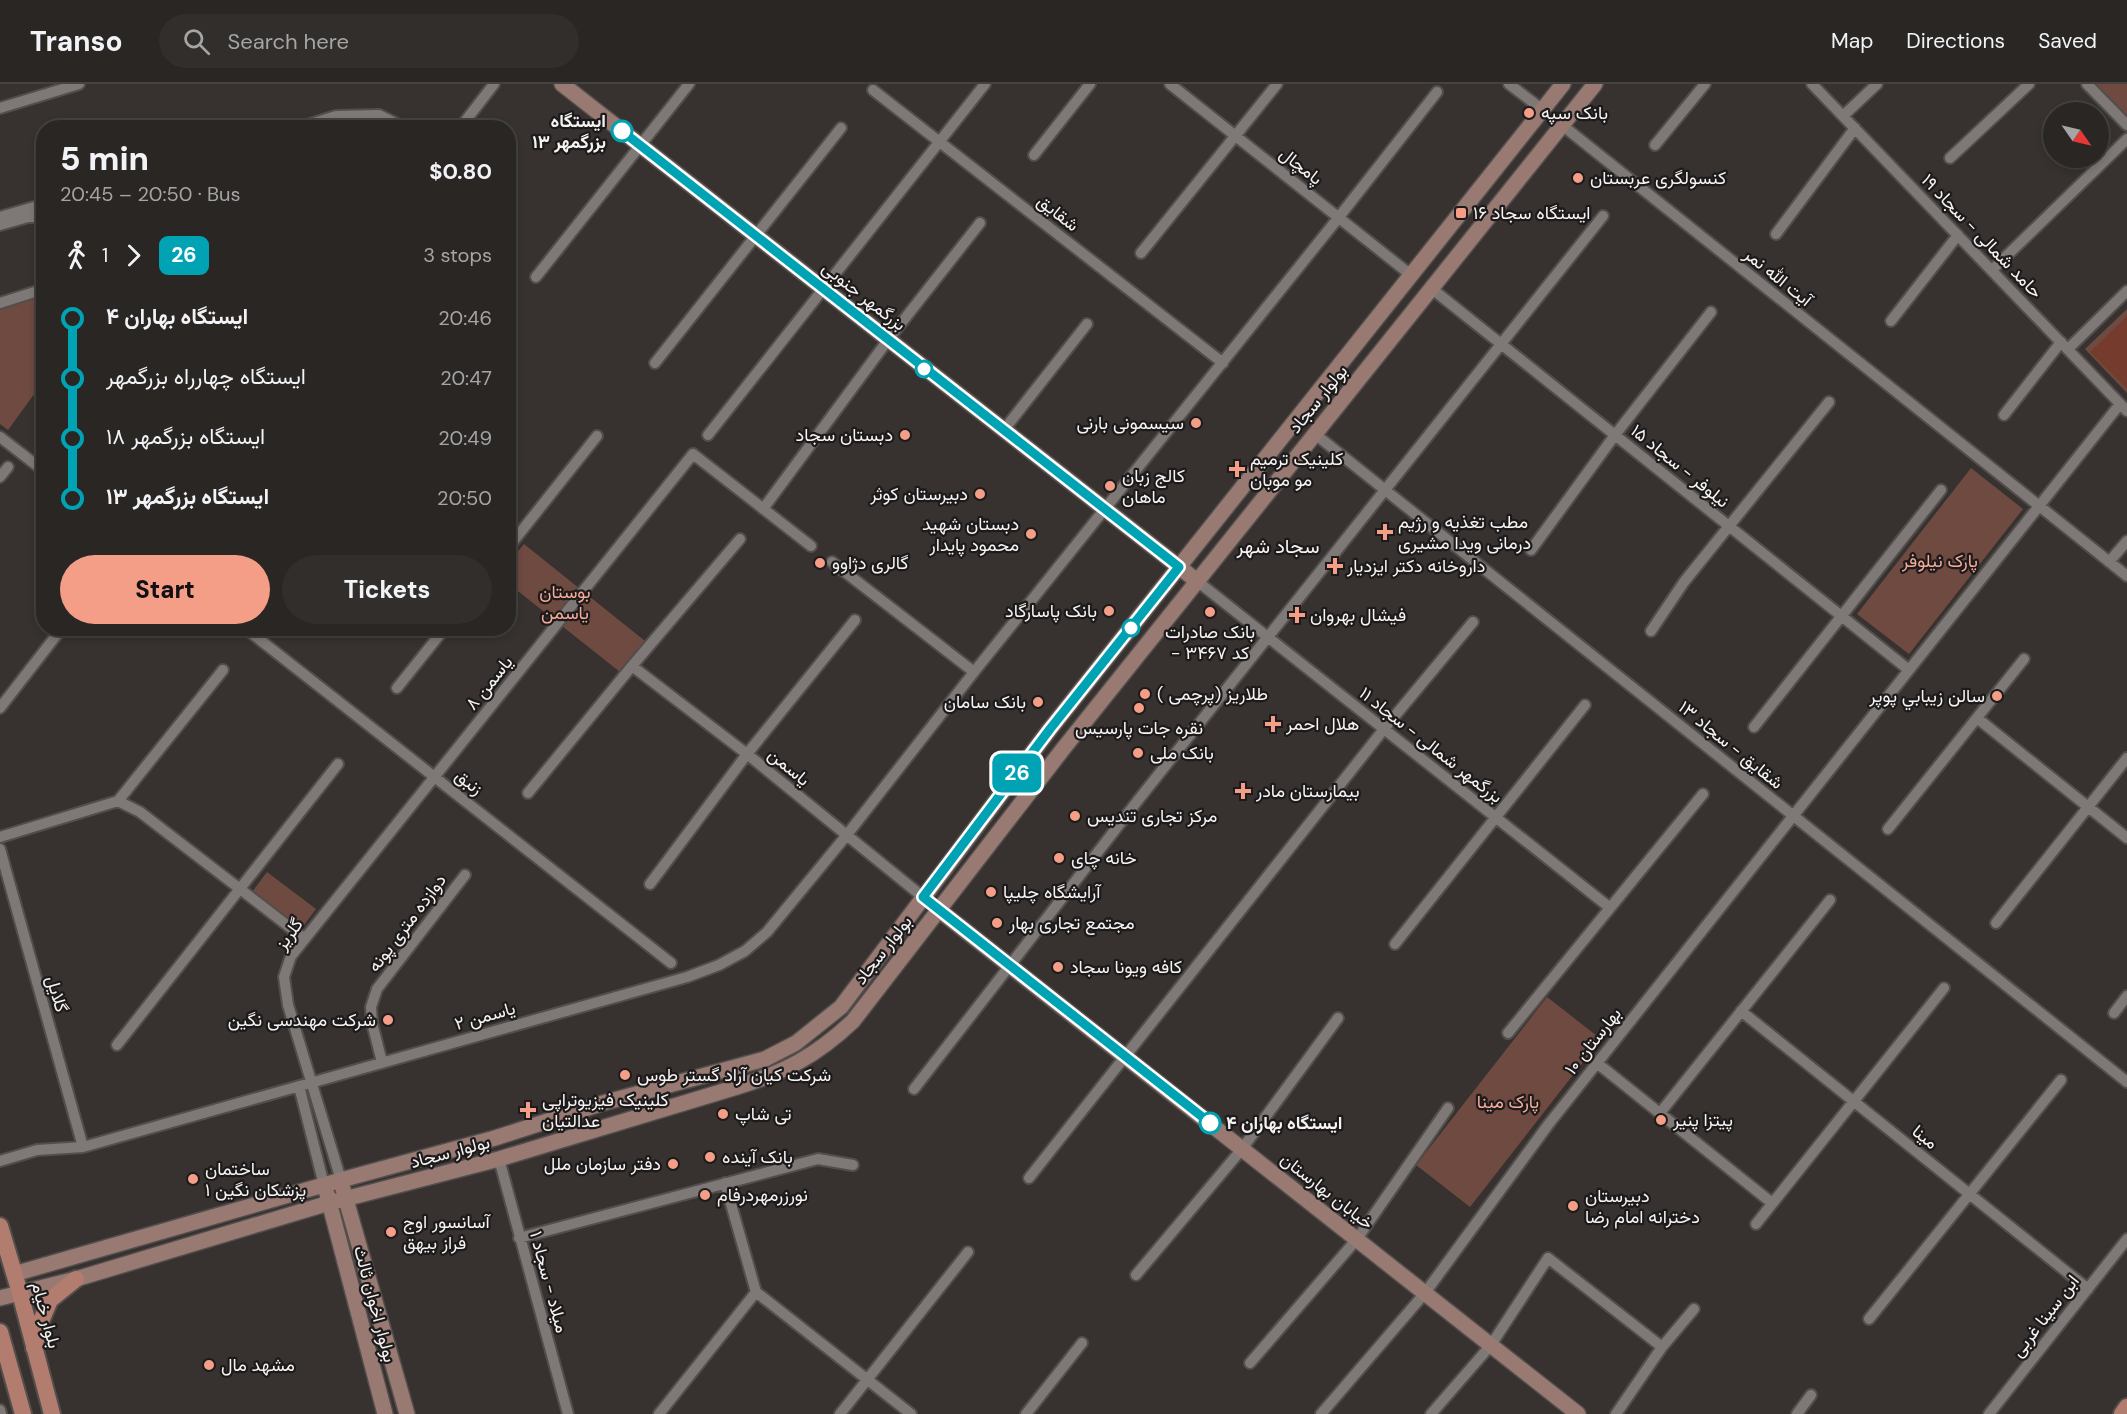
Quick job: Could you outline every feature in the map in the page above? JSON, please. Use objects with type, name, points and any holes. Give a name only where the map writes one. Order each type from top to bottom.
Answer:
[{"type":"main road","name":"بزرگمهر جنوبی","points":[[562,84],[1197,581]]},
{"type":"main road","name":"بولوار سجاد","points":[[7,1276],[495,1138],[603,1103],[765,1059],[796,1043],[841,1007],[1058,720],[1563,84]]},
{"type":"main road","name":"بولوار سجاد","points":[[0,1298],[76,1279],[329,1203],[499,1159],[771,1077],[805,1059],[830,1042],[853,1021],[1063,749],[1595,84]]},
{"type":"main road","name":"خیابان بهارستان","points":[[939,910],[1578,1414]]},
{"type":"main road","points":[[341,1180],[407,1414]]},
{"type":"main road","name":"بولوار اخوان ثالث","points":[[324,1185],[385,1414]]},
{"type":"main road","name":"بلوار خیام","points":[[0,1226],[7,1276],[20,1293],[52,1414]]},
{"type":"main road","points":[[34,1348],[41,1320],[50,1300],[76,1279]]},
{"type":"main road","points":[[0,1332],[23,1414]]},
{"type":"main road","points":[[2122,1414],[2127,1407]]},
{"type":"street","points":[[0,108],[79,84]]},
{"type":"street","points":[[466,120],[494,84]]},
{"type":"street","points":[[536,277],[689,84]]},
{"type":"street","points":[[708,435],[985,84]]},
{"type":"street","points":[[1034,155],[1090,84]]},
{"type":"street","name":"پامچال","points":[[1170,84],[1411,274]]},
{"type":"street","points":[[1141,253],[1277,84]]},
{"type":"street","points":[[1509,84],[1543,110]]},
{"type":"street","points":[[1656,144],[1705,84]]},
{"type":"street","name":"حامد شمالی - سجاد ۱۹","points":[[1812,84],[2123,407]]},
{"type":"street","points":[[1843,116],[1877,84]]},
{"type":"street","points":[[1950,158],[2029,84]]},
{"type":"street","points":[[2087,84],[2127,125]]},
{"type":"street","name":"شقایق","points":[[873,90],[1223,363]]},
{"type":"street","name":"یاسمن ۲","points":[[0,1161],[37,1150],[83,1147],[687,976],[719,965],[745,951],[767,932],[846,836],[1437,92]]},
{"type":"street","points":[[323,120],[336,116],[379,115],[389,120]]},
{"type":"street","name":"آیت الله نمر","points":[[1562,125],[2039,506]]},
{"type":"street","points":[[655,363],[841,128]]},
{"type":"street","points":[[1776,234],[1855,128]]},
{"type":"street","points":[[1992,270],[2127,139]]},
{"type":"street","points":[[0,217],[36,206]]},
{"type":"street","points":[[0,225],[36,216]]},
{"type":"street","points":[[914,1089],[1139,799],[1603,216]]},
{"type":"street","points":[[811,546],[763,508],[888,340],[980,223]]},
{"type":"street","points":[[1890,321],[1958,235]]},
{"type":"street","name":"نیلوفر - سجاد ۱۵","points":[[1431,288],[1908,670]]},
{"type":"street","points":[[2004,415],[2064,346],[2127,291]]},
{"type":"street","points":[[0,303],[36,292]]},
{"type":"street","points":[[1530,550],[1615,435],[1711,312]]},
{"type":"street","points":[[1003,431],[1087,324]]},
{"type":"street","points":[[1651,631],[1684,582],[1829,402]]},
{"type":"street","name":"بهارستان ۱۰","points":[[1321,1414],[1425,1293],[1548,1125],[2079,455],[2123,407]]},
{"type":"street","name":"شقایق - سجاد ۱۳","points":[[1315,434],[2127,1082]]},
{"type":"street","points":[[516,538],[597,436]]},
{"type":"street","points":[[0,437],[36,465]]},
{"type":"street","name":"یاسمن ۸","points":[[435,777],[693,454],[763,508]]},
{"type":"street","points":[[0,477],[8,467]]},
{"type":"street","points":[[1754,727],[1941,490]]},
{"type":"street","points":[[2039,506],[2109,562],[2125,571]]},
{"type":"street","points":[[528,793],[740,539]]},
{"type":"street","points":[[2109,562],[2127,541]]},
{"type":"street","points":[[832,562],[974,672]]},
{"type":"street","name":"بزرگمهر شمالی - سجاد ۱۱","points":[[1197,581],[1609,907]]},
{"type":"street","points":[[650,884],[747,754],[855,620]]},
{"type":"street","points":[[1029,1178],[1384,729],[1473,621]]},
{"type":"street","points":[[0,708],[56,636]]},
{"type":"street","name":"زنبق","points":[[255,636],[671,963]]},
{"type":"street","points":[[398,688],[439,636]]},
{"type":"street","points":[[1888,829],[2024,659]]},
{"type":"street","name":"یاسمن","points":[[632,666],[747,754],[939,910]]},
{"type":"street","points":[[0,837],[118,801],[224,670]]},
{"type":"street","points":[[1395,944],[1585,705]]},
{"type":"street","points":[[1977,718],[2127,838]]},
{"type":"street","points":[[1996,923],[2127,758]]},
{"type":"street","points":[[117,1045],[338,764]]},
{"type":"street","name":"گلریز","points":[[341,1180],[288,1005],[284,977],[291,956],[435,777]]},
{"type":"street","points":[[1508,1033],[1703,794]]},
{"type":"street","points":[[118,801],[140,812],[305,939]]},
{"type":"street","name":"گلایل","points":[[0,849],[83,1147]]},
{"type":"street","name":"دوازده متری پونه","points":[[382,1062],[372,1023],[371,1007],[377,989],[465,875]]},
{"type":"street","points":[[1660,1113],[1830,900]]},
{"type":"street","points":[[1756,1224],[1944,988]]},
{"type":"street","points":[[2114,1013],[2127,996]]},
{"type":"street","name":"مینا","points":[[1741,1011],[2088,1288]]},
{"type":"street","points":[[1136,1275],[1242,1149],[1338,1018]]},
{"type":"street","points":[[1597,1063],[1772,1203]]},
{"type":"street","points":[[1869,1319],[2061,1080]]},
{"type":"street","points":[[299,1086],[324,1185]]},
{"type":"street","points":[[1250,1363],[1356,1239],[1448,1108]]},
{"type":"street","name":"میلاد - سجاد ۱","points":[[499,1159],[568,1414]]},
{"type":"street","points":[[519,1238],[818,1160],[854,1165]]},
{"type":"street","points":[[725,1184],[756,1292],[911,1414]]},
{"type":"street","name":"ابن سینا غربی","points":[[1989,1414],[2127,1239]]},
{"type":"street","points":[[840,1414],[969,1252]]},
{"type":"street","points":[[1431,1414],[1491,1345],[1548,1258],[1662,1347]]},
{"type":"street","points":[[659,1414],[756,1292]]},
{"type":"street","points":[[1616,1414],[1662,1347],[1694,1309]]},
{"type":"street","points":[[1026,1414],[1082,1343]]},
{"type":"street","points":[[1797,1414],[1811,1395]]},
{"type":"green space","points":[[2096,84],[2127,84],[2127,117]]},
{"type":"green space","points":[[36,294],[36,392],[8,430],[0,424],[0,303]]},
{"type":"green space","points":[[2127,309],[2127,393],[2085,349]]},
{"type":"green space","name":"پارک نیلوفر","points":[[1971,468],[2023,509],[1909,654],[1857,614]]},
{"type":"green space","name":"بوستان یاسمن","points":[[524,544],[645,641],[620,672],[516,590],[516,554]]},
{"type":"green space","points":[[267,872],[316,909],[298,933],[249,896]]},
{"type":"green space","name":"پارک مینا","points":[[1547,997],[1601,1039],[1470,1207],[1416,1165]]},
{"type":"shaded area","points":[[2127,316],[2127,389],[2090,352]]},
{"type":"bus line","name":"26","points":[[622,131],[1179,567],[1050,729],[923,897],[1210,1123]]},
{"type":"place","name":"بانک سپه","points":[[1529,113]]},
{"type":"place","name":"ایستگاه بزرگمهر ۱۳","points":[[622,131]]},
{"type":"place","name":"کنسولگری عربستان","points":[[1578,178]]},
{"type":"place","name":"ایستگاه سجاد ۱۶","points":[[1461,213]]},
{"type":"place","name":"سیسمونی بارنی","points":[[1196,423]]},
{"type":"place","name":"دبستان سجاد","points":[[905,435]]},
{"type":"place","name":"کلینیک ترمیم مو موبان","points":[[1237,469]]},
{"type":"place","name":"کالج زبان ماهان","points":[[1110,486]]},
{"type":"place","name":"دبیرستان کوثر","points":[[980,494]]},
{"type":"place","name":"مطب تغذیه و رژیم درمانی ویدا مشیری","points":[[1385,532]]},
{"type":"place","name":"دبستان شهید محمود پایدار","points":[[1031,534]]},
{"type":"place","name":"گالری دژاوو","points":[[820,563]]},
{"type":"place","name":"داروخانه دکتر ایزدیار","points":[[1335,566]]},
{"type":"place","name":"بانک پاسارگاد","points":[[1109,611]]},
{"type":"place","name":"بانک صادرات - کد ۳۴۶۷","points":[[1210,612]]},
{"type":"place","name":"فیشال بهروان","points":[[1297,615]]},
{"type":"place","name":"طلاریز (پرچمی )","points":[[1145,694]]},
{"type":"place","name":"سالن زيبابي پوپر","points":[[1997,696]]},
{"type":"place","name":"بانک سامان","points":[[1038,702]]},
{"type":"place","name":"نقره جات پارسیس","points":[[1139,708]]},
{"type":"place","name":"هلال احمر","points":[[1273,724]]},
{"type":"place","name":"بانک ملی","points":[[1138,753]]},
{"type":"place","name":"بیمارستان مادر","points":[[1243,791]]},
{"type":"place","name":"مرکز تجاری تندیس","points":[[1075,816]]},
{"type":"place","name":"خانه چای","points":[[1059,858]]},
{"type":"place","name":"آرایشگاه چلیپا","points":[[991,892]]},
{"type":"place","name":"مجتمع تجاری بهار","points":[[997,923]]},
{"type":"place","name":"کافه ویونا سجاد","points":[[1058,967]]},
{"type":"place","name":"شرکت مهندسی نگین","points":[[388,1020]]},
{"type":"place","name":"شرکت کیان آراد گستر طوس","points":[[625,1075]]},
{"type":"place","name":"کلینیک فیزیوتراپی عدالتیان","points":[[528,1110]]},
{"type":"place","name":"تی شاپ","points":[[723,1114]]},
{"type":"place","name":"پیتزا پنیر","points":[[1661,1120]]},
{"type":"place","name":"ایستگاه بهاران ۴","points":[[1210,1123]]},
{"type":"place","name":"بانک آینده","points":[[710,1157]]},
{"type":"place","name":"دفتر سازمان ملل","points":[[673,1164]]},
{"type":"place","name":"ساختمان پزشکان نگین ۱","points":[[193,1179]]},
{"type":"place","name":"نورزرمهردرفام","points":[[705,1195]]},
{"type":"place","name":"دبیرستان دخترانه امام رضا","points":[[1573,1206]]},
{"type":"place","name":"آسانسور اوج فراز بیهق","points":[[391,1232]]},
{"type":"place","name":"مشهد مال","points":[[209,1365]]},
{"type":"district","name":"سجاد شهر","points":[[1278,546]]}]
